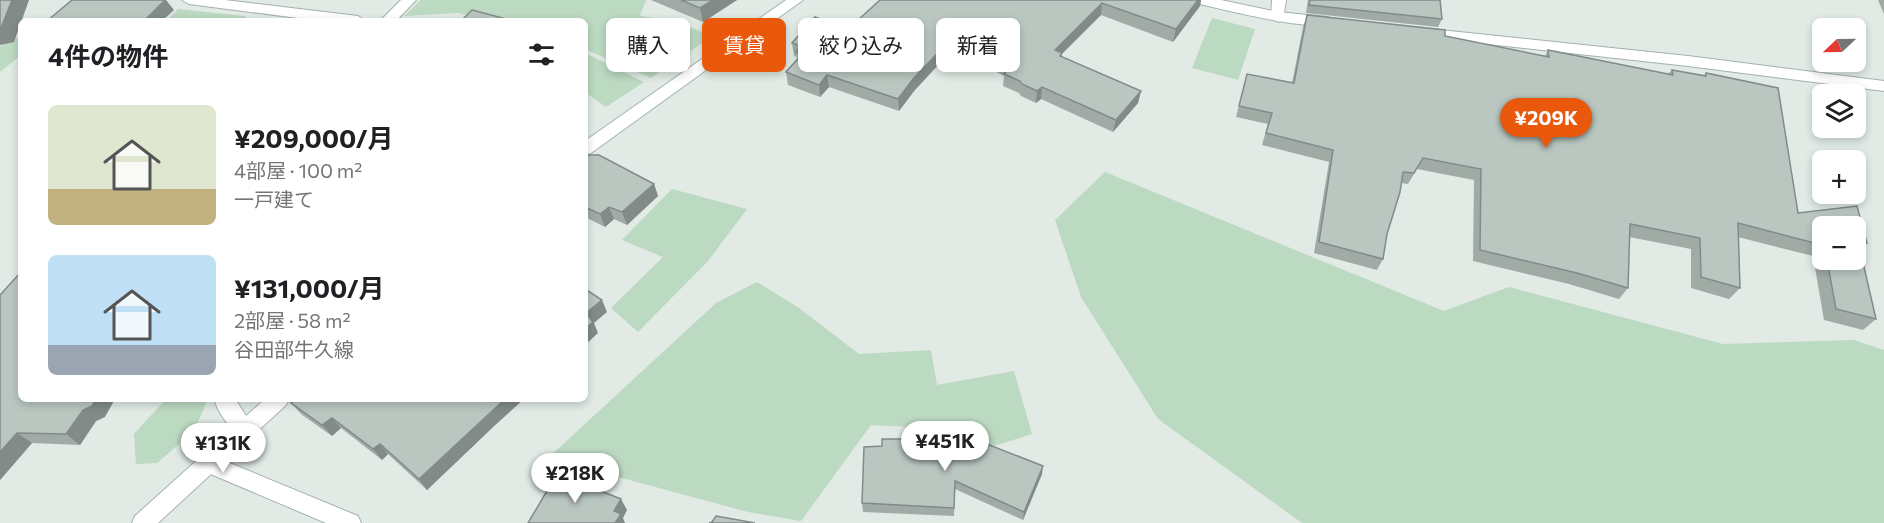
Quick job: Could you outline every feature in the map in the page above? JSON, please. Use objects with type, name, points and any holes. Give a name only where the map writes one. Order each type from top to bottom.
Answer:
[{"type":"street","points":[[189,0],[334,18]]},
{"type":"street","points":[[390,18],[409,0]]},
{"type":"street","points":[[588,147],[795,0]]},
{"type":"street","points":[[1200,0],[1278,17],[1342,24]]},
{"type":"street","points":[[1278,17],[1280,0]]},
{"type":"street","points":[[1409,31],[1688,61],[1884,86]]},
{"type":"street","points":[[224,402],[245,429]]},
{"type":"street","points":[[143,523],[276,402]]},
{"type":"street","points":[[208,463],[350,523]]},
{"type":"green space","points":[[421,0],[646,0],[640,16],[656,18],[606,18],[606,58],[588,50],[588,18],[483,18],[457,13],[404,16]]},
{"type":"green space","points":[[178,9],[245,16],[246,18],[169,18]]},
{"type":"green space","points":[[1212,18],[1255,29],[1238,80],[1192,68]]},
{"type":"green space","points":[[690,27],[702,32],[702,43],[690,52]]},
{"type":"green space","points":[[18,37],[18,57],[0,72],[0,46]]},
{"type":"green space","points":[[588,54],[606,63],[606,72],[624,72],[644,82],[606,107],[588,94]]},
{"type":"green space","points":[[637,72],[660,72],[651,78]]},
{"type":"green space","points":[[1105,172],[1444,311],[1509,287],[1723,344],[1854,340],[1884,350],[1884,523],[1302,523],[1158,419],[1081,297],[1055,220]]},
{"type":"green space","points":[[672,189],[747,209],[708,261],[638,332],[611,308],[663,257],[622,240]]},
{"type":"green space","points":[[757,282],[799,308],[859,354],[931,350],[937,385],[1014,371],[1032,434],[994,446],[948,429],[871,425],[801,521],[748,512],[548,458],[716,303]]},
{"type":"green space","points":[[163,402],[207,402],[194,431],[157,463],[136,464],[134,434]]},
{"type":"building","points":[[0,0],[12,0],[1,28],[0,28]]},
{"type":"building","points":[[72,0],[165,0],[147,18],[51,18]]},
{"type":"building","points":[[681,0],[713,0],[700,8]]},
{"type":"building","points":[[880,0],[1198,0],[1176,29],[1102,3],[1055,50],[1062,53],[1060,56],[1141,91],[1116,120],[1042,87],[1037,91],[1004,74],[1020,72],[1020,18],[936,18],[936,55],[924,67],[924,18],[860,18]]},
{"type":"building","points":[[1310,0],[1440,0],[1442,19],[1309,5]]},
{"type":"building","points":[[472,10],[503,18],[464,18]]},
{"type":"building","points":[[1307,15],[1445,30],[1445,36],[1549,57],[1548,50],[1673,75],[1672,70],[1706,76],[1706,73],[1778,88],[1798,213],[1857,206],[1860,216],[1812,216],[1812,242],[1738,223],[1740,288],[1701,277],[1700,238],[1630,224],[1628,288],[1577,273],[1480,250],[1481,169],[1423,158],[1414,173],[1403,172],[1383,259],[1319,242],[1333,150],[1266,133],[1272,113],[1239,106],[1247,74],[1294,83]]},
{"type":"building","points":[[798,36],[798,45],[792,43]]},
{"type":"building","points":[[798,58],[798,72],[920,72],[898,99],[827,75],[819,85],[786,72]]},
{"type":"building","points":[[599,155],[654,184],[622,212],[609,207],[600,214],[588,208],[588,156]]},
{"type":"building","points":[[1829,270],[1865,270],[1876,319],[1836,309]]},
{"type":"building","points":[[18,275],[18,402],[94,402],[92,406],[83,410],[66,434],[17,433],[0,452],[0,295]]},
{"type":"building","points":[[588,291],[602,300],[588,311]]},
{"type":"building","points":[[588,316],[593,322],[588,326]]},
{"type":"building","points":[[502,402],[419,479],[380,444],[373,449],[332,418],[322,425],[291,403]]},
{"type":"building","points":[[934,433],[964,435],[1043,466],[1024,512],[955,481],[954,508],[862,503],[864,447],[882,446],[882,439],[934,439]]},
{"type":"building","points":[[557,474],[621,499],[614,511],[621,514],[615,523],[528,523]]},
{"type":"building","points":[[716,516],[755,523],[709,523]]}]
